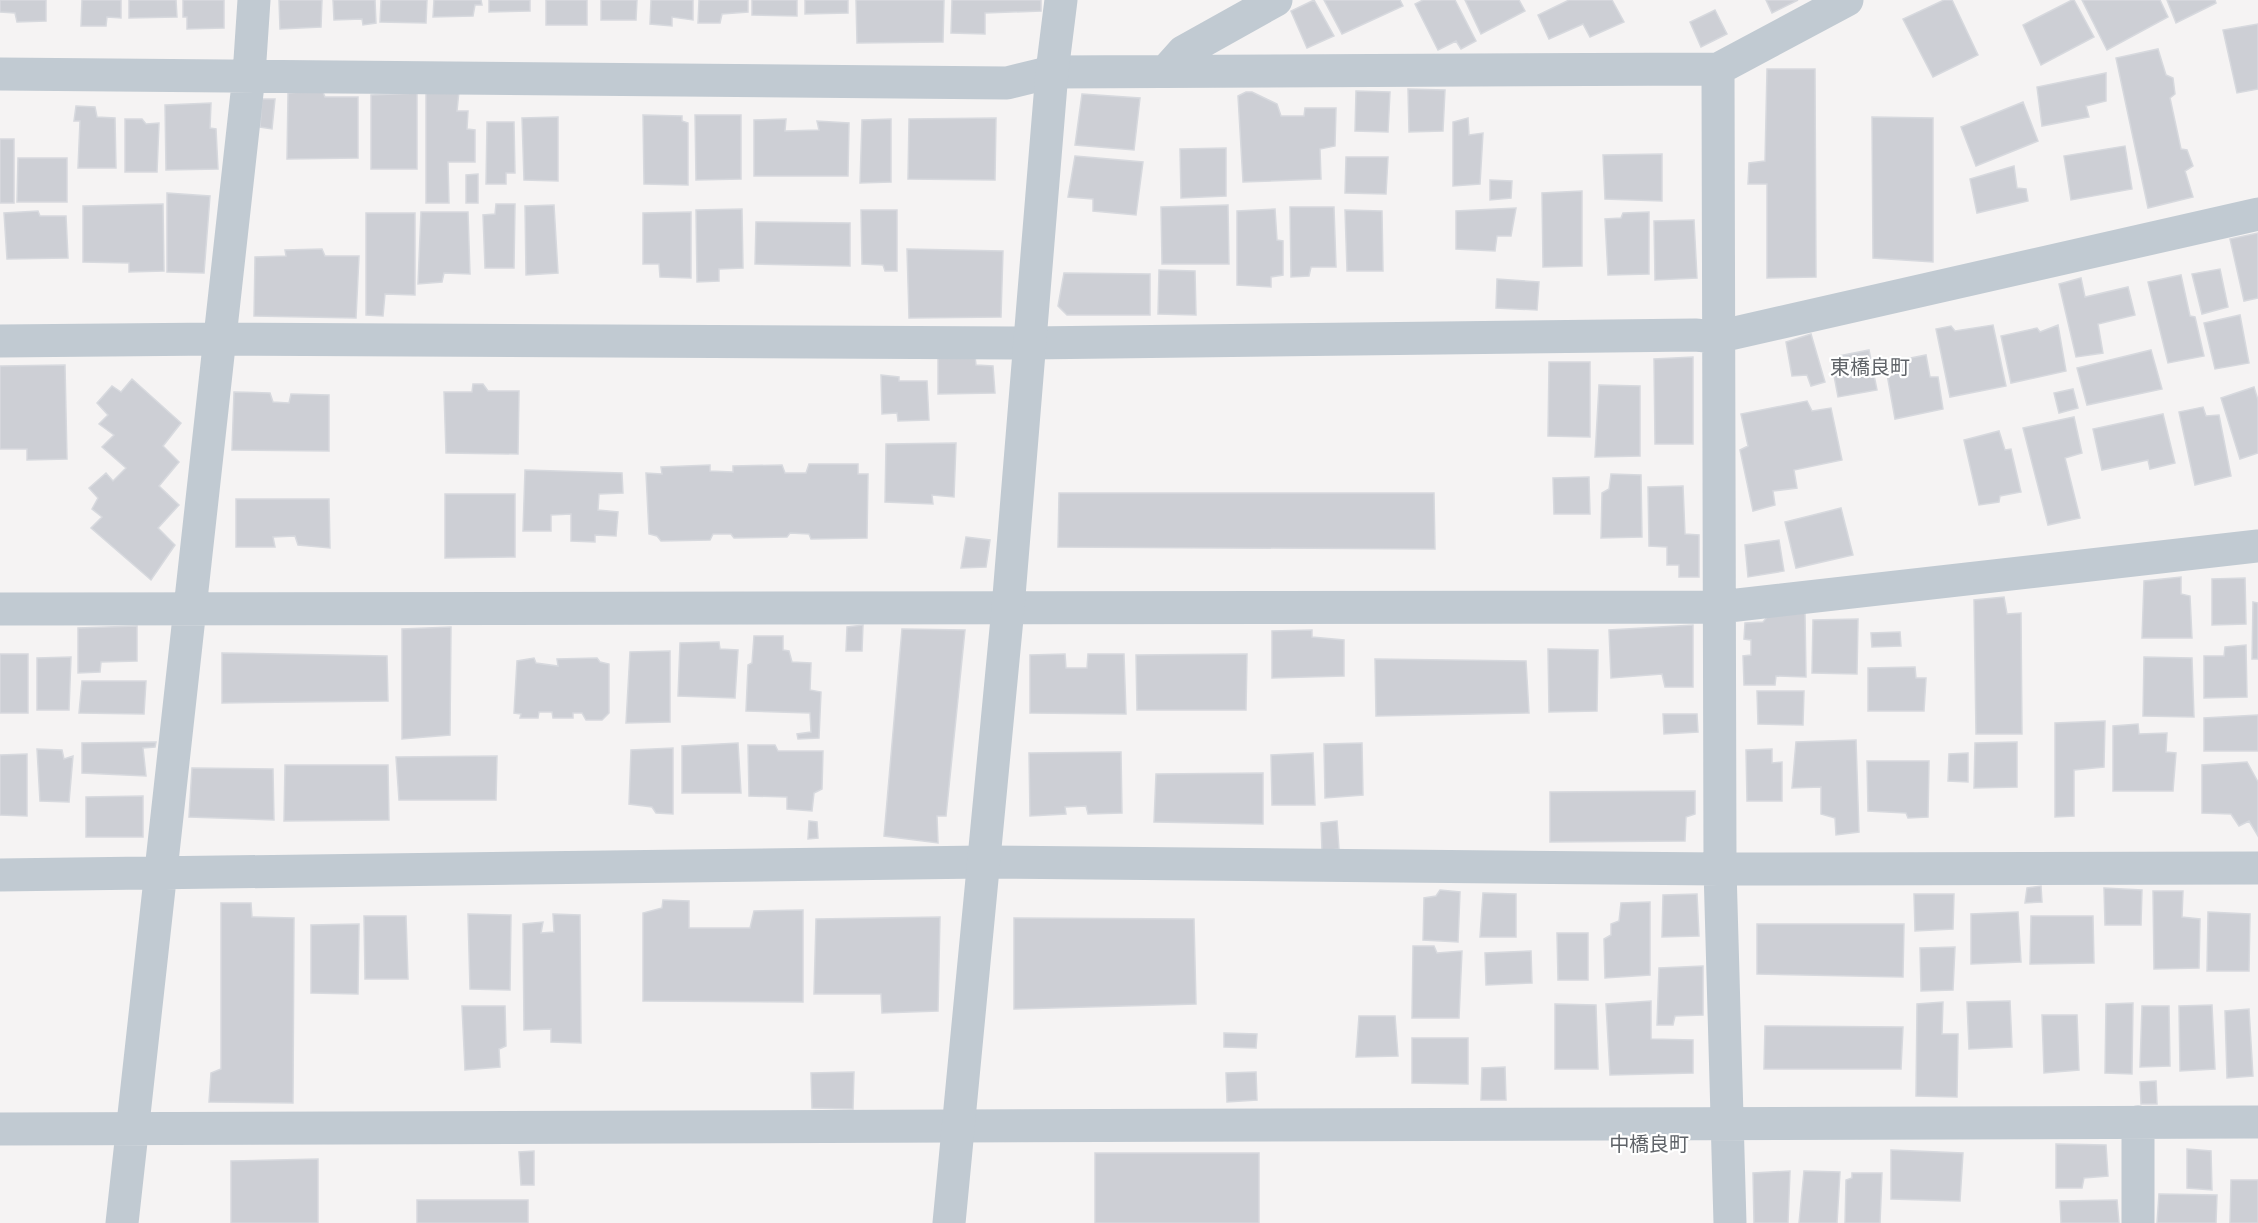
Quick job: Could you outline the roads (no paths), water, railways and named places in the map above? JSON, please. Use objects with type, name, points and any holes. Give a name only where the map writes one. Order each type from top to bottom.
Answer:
[{"type":"street","points":[[122,1223],[188,609],[249,75],[254,0]]},
{"type":"street","points":[[949,1223],[1008,608],[1052,72],[1060,0]]},
{"type":"street","points":[[1166,71],[1183,52],[1276,0]]},
{"type":"street","points":[[0,74],[1007,83],[1052,72],[1718,69],[1847,0]]},
{"type":"street","points":[[1718,69],[1720,869],[1730,1223]]},
{"type":"street","points":[[0,341],[218,339],[1030,343],[1695,335],[1717,337],[2258,214]]},
{"type":"street","points":[[0,609],[1720,607],[2258,546]]},
{"type":"street","points":[[0,875],[982,862],[1720,869],[2258,868]]},
{"type":"street","points":[[2138,1122],[2138,1223]]},
{"type":"street","points":[[0,1129],[2258,1122]]},
{"type":"district","name":"東橋良町","points":[[1870,367]]},
{"type":"district","name":"中橋良町","points":[[1649,1144]]}]
